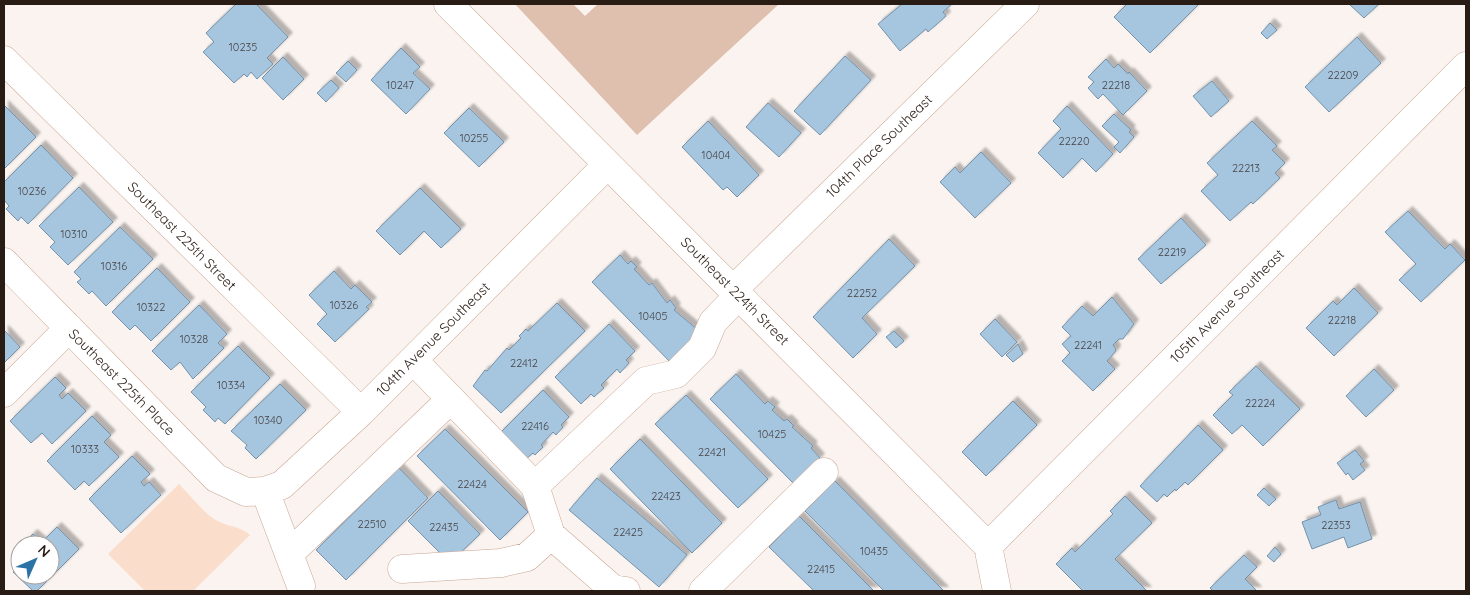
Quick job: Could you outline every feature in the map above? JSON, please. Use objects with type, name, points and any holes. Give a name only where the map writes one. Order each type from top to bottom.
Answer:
[{"type":"street","name":"Southeast 224th Street","points":[[448,4],[988,546]]},
{"type":"street","name":"104th Place Southeast","points":[[535,486],[646,381],[676,374],[702,348],[713,322],[736,292],[1025,4]]},
{"type":"street","name":"Southeast 225th Street","points":[[4,60],[361,412]]},
{"type":"street","name":"105th Avenue Southeast","points":[[988,546],[1466,66]]},
{"type":"street","name":"104th Avenue Southeast","points":[[256,492],[282,485],[361,412],[607,165]]},
{"type":"street","name":"Southeast 225th Place","points":[[4,262],[216,478],[256,492]]},
{"type":"street","points":[[4,393],[69,328]]},
{"type":"street","points":[[413,360],[535,486],[551,535],[617,590]]},
{"type":"street","points":[[289,554],[451,399]]},
{"type":"street","points":[[703,591],[824,472]]},
{"type":"street","points":[[256,492],[289,554],[301,586]]},
{"type":"street","points":[[402,569],[501,563],[527,557],[551,535]]},
{"type":"street","points":[[988,546],[997,591]]},
{"type":"shaded area","points":[[515,4],[573,4],[585,16],[598,4],[779,4],[637,135]]},
{"type":"shaded area","points":[[179,484],[214,519],[241,529],[250,535],[193,591],[145,591],[108,554]]},
{"type":"building","points":[[236,4],[256,4],[288,37],[267,58],[273,64],[257,79],[251,72],[247,77],[244,74],[234,83],[203,52],[214,42],[206,33]]},
{"type":"building","points":[[902,4],[952,4],[943,12],[946,16],[928,32],[926,29],[900,51],[878,24]]},
{"type":"building","points":[[1127,4],[1199,4],[1150,53],[1114,17]]},
{"type":"building","points":[[1349,4],[1379,4],[1364,18]]},
{"type":"building","points":[[1270,23],[1277,30],[1267,39],[1261,33]]},
{"type":"building","points":[[1357,37],[1381,63],[1329,112],[1305,87]]},
{"type":"building","points":[[401,48],[420,67],[413,73],[430,89],[406,114],[371,80]]},
{"type":"building","points":[[845,56],[871,80],[820,135],[794,111]]},
{"type":"building","points":[[283,57],[304,79],[283,100],[262,78]]},
{"type":"building","points":[[1106,59],[1114,68],[1118,64],[1128,74],[1129,72],[1147,91],[1123,115],[1103,94],[1098,99],[1088,88],[1094,82],[1088,77]]},
{"type":"building","points":[[348,61],[357,70],[346,82],[336,73]]},
{"type":"building","points":[[331,80],[339,88],[326,102],[317,93]]},
{"type":"building","points":[[1212,81],[1229,101],[1211,117],[1193,96]]},
{"type":"building","points":[[768,103],[801,133],[779,157],[746,127]]},
{"type":"building","points":[[4,105],[36,137],[4,169]]},
{"type":"building","points":[[1067,106],[1113,154],[1096,172],[1082,158],[1063,178],[1038,153],[1061,129],[1053,121]]},
{"type":"building","points":[[469,108],[504,142],[479,167],[444,133]]},
{"type":"building","points":[[1114,114],[1131,130],[1129,132],[1134,137],[1120,153],[1114,147],[1119,142],[1102,126]]},
{"type":"building","points":[[708,121],[759,175],[737,197],[727,187],[723,190],[682,147]]},
{"type":"building","points":[[1252,121],[1277,146],[1272,150],[1285,163],[1275,173],[1280,178],[1253,204],[1251,202],[1230,221],[1201,191],[1218,175],[1207,163]]},
{"type":"building","points":[[41,145],[73,178],[28,224],[21,217],[18,221],[6,209],[9,206],[4,200],[4,182]]},
{"type":"building","points":[[981,152],[1011,183],[975,218],[940,182],[955,167],[960,173]]},
{"type":"building","points":[[79,187],[113,222],[68,265],[50,247],[55,242],[39,226]]},
{"type":"building","points":[[420,188],[461,229],[441,248],[424,231],[400,255],[376,231]]},
{"type":"building","points":[[1408,211],[1445,249],[1450,244],[1465,260],[1421,302],[1399,280],[1416,264],[1385,232]]},
{"type":"building","points":[[1181,218],[1206,245],[1161,284],[1138,259]]},
{"type":"building","points":[[120,227],[153,259],[106,306],[92,291],[89,294],[77,282],[81,279],[74,272]]},
{"type":"building","points":[[889,239],[915,266],[862,318],[877,334],[853,358],[813,317]]},
{"type":"building","points":[[620,255],[628,264],[631,261],[637,267],[634,269],[649,285],[652,283],[667,303],[670,300],[676,308],[674,310],[698,330],[675,367],[592,282]]},
{"type":"building","points":[[157,268],[190,302],[151,341],[135,325],[130,330],[112,312]]},
{"type":"building","points":[[334,271],[351,289],[355,285],[372,302],[366,307],[369,309],[335,342],[317,324],[327,314],[309,295]]},
{"type":"building","points":[[1354,288],[1378,313],[1334,356],[1306,328],[1333,301],[1337,305]]},
{"type":"building","points":[[1112,297],[1134,324],[1123,339],[1119,339],[1113,345],[1116,349],[1115,352],[1107,361],[1115,369],[1093,391],[1062,361],[1070,353],[1062,344],[1071,336],[1062,327],[1082,306],[1093,316]]},
{"type":"building","points":[[557,303],[585,331],[501,413],[473,386],[485,370],[487,371],[507,348],[509,350],[521,338],[519,336],[526,329],[528,331]]},
{"type":"building","points":[[199,305],[227,334],[218,343],[224,348],[193,379],[180,362],[171,370],[152,351]]},
{"type":"building","points":[[995,319],[1017,342],[1002,357],[980,334]]},
{"type":"building","points":[[609,324],[635,351],[626,360],[629,363],[620,373],[617,369],[601,385],[604,388],[594,397],[591,394],[581,404],[555,377]]},
{"type":"building","points":[[4,330],[20,347],[4,363]]},
{"type":"building","points":[[894,331],[904,341],[896,348],[886,337]]},
{"type":"building","points":[[1018,344],[1023,354],[1013,362],[1006,355]]},
{"type":"building","points":[[238,346],[270,378],[225,424],[218,418],[215,422],[203,410],[206,407],[191,392]]},
{"type":"building","points":[[1256,366],[1300,409],[1263,446],[1242,425],[1232,434],[1213,415],[1233,395],[1229,392]]},
{"type":"building","points":[[1374,369],[1394,390],[1366,417],[1346,396]]},
{"type":"building","points":[[736,374],[765,404],[768,401],[775,407],[772,410],[784,421],[787,419],[794,426],[792,427],[813,446],[811,448],[820,458],[794,484],[710,399]]},
{"type":"building","points":[[55,377],[66,388],[59,395],[62,399],[68,393],[86,411],[52,444],[42,433],[31,443],[10,421]]},
{"type":"building","points":[[280,384],[306,410],[256,459],[245,448],[247,445],[231,431]]},
{"type":"building","points":[[543,390],[569,417],[561,425],[563,427],[556,435],[553,432],[535,455],[533,453],[525,460],[499,434]]},
{"type":"building","points":[[686,395],[768,479],[738,508],[655,424]]},
{"type":"building","points":[[1013,401],[1037,425],[986,476],[962,452]]},
{"type":"building","points":[[92,416],[111,435],[104,442],[119,457],[89,486],[84,481],[75,490],[47,461]]},
{"type":"building","points":[[1198,425],[1223,450],[1188,485],[1185,482],[1167,497],[1164,494],[1157,502],[1140,486]]},
{"type":"building","points":[[445,429],[528,512],[500,540],[417,456]]},
{"type":"building","points":[[640,439],[722,523],[692,553],[610,469]]},
{"type":"building","points":[[1355,450],[1364,461],[1360,464],[1365,470],[1353,480],[1348,473],[1346,475],[1337,463]]},
{"type":"building","points":[[132,456],[150,474],[141,482],[144,486],[149,482],[161,495],[121,533],[89,499]]},
{"type":"building","points":[[399,468],[428,498],[346,580],[316,550]]},
{"type":"building","points":[[597,478],[687,555],[659,587],[569,510]]},
{"type":"building","points":[[835,481],[944,591],[884,591],[805,511]]},
{"type":"building","points":[[1264,488],[1276,499],[1269,506],[1257,495]]},
{"type":"building","points":[[438,491],[480,534],[450,563],[408,521]]},
{"type":"building","points":[[1125,496],[1152,523],[1115,559],[1147,591],[1083,591],[1056,564],[1072,548],[1075,552],[1113,514],[1110,511]]},
{"type":"building","points":[[1336,500],[1339,509],[1360,502],[1372,539],[1348,548],[1344,537],[1312,549],[1302,522],[1321,515],[1318,507]]},
{"type":"building","points":[[799,516],[874,591],[814,591],[769,547]]},
{"type":"building","points":[[57,527],[79,549],[60,568],[60,535],[49,535]]},
{"type":"building","points":[[1275,547],[1281,554],[1274,562],[1267,556]]},
{"type":"building","points":[[1244,555],[1257,567],[1245,579],[1257,591],[1213,591],[1210,588]]},
{"type":"building","points":[[27,585],[43,585],[37,591],[33,591]]}]
